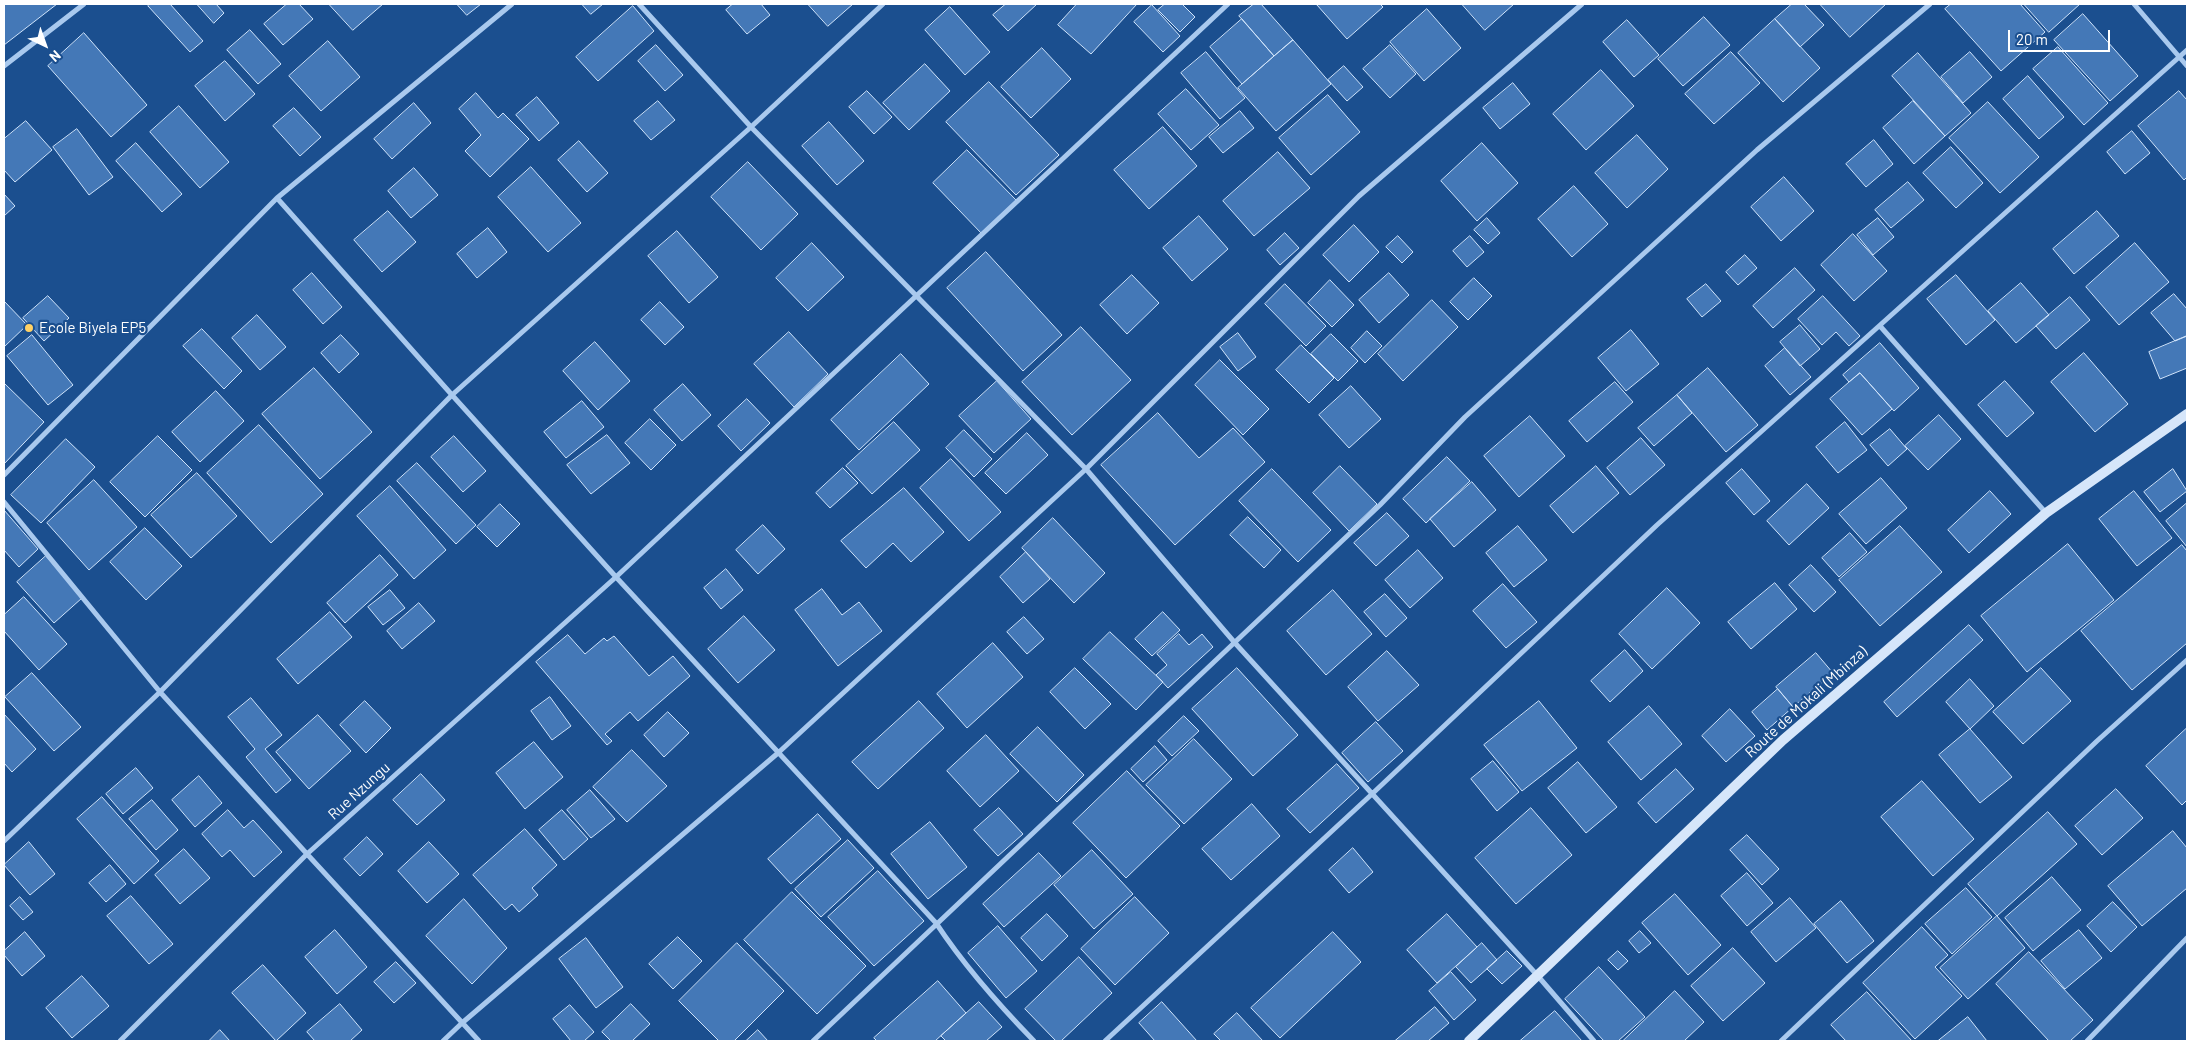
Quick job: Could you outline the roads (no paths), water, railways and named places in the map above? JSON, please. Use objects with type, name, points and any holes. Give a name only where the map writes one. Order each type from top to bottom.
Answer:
[{"type":"street","points":[[4,66],[84,4]]},
{"type":"street","points":[[4,475],[277,198],[512,4]]},
{"type":"street","points":[[639,4],[751,127],[1086,469],[1234,643],[1537,975],[1594,1041]]},
{"type":"street","points":[[4,841],[160,692],[452,395],[751,127],[883,4]]},
{"type":"street","name":"Rue Nzungu","points":[[120,1041],[307,854],[616,577],[1228,4]]},
{"type":"street","points":[[443,1041],[462,1022],[778,753],[1086,469],[1359,196],[1582,4]]},
{"type":"street","points":[[813,1041],[1380,505],[1465,417],[1757,150],[1930,4]]},
{"type":"street","points":[[2134,4],[2187,66]]},
{"type":"street","points":[[1105,1041],[1372,794],[1657,526],[2187,50]]},
{"type":"street","points":[[277,198],[616,577],[936,923],[959,958],[988,994],[1034,1041]]},
{"type":"street","points":[[1880,326],[2046,513]]},
{"type":"street","name":"Route de Mokali (Mbinza)","points":[[1469,1041],[1783,740],[2046,513],[2187,414]]},
{"type":"street","points":[[4,502],[160,692],[479,1041]]},
{"type":"street","points":[[1781,1041],[2097,740],[2187,660]]},
{"type":"street","points":[[2087,1041],[2187,938]]},
{"type":"place","name":"Ecole Biyela EP5","points":[[29,328]]}]
